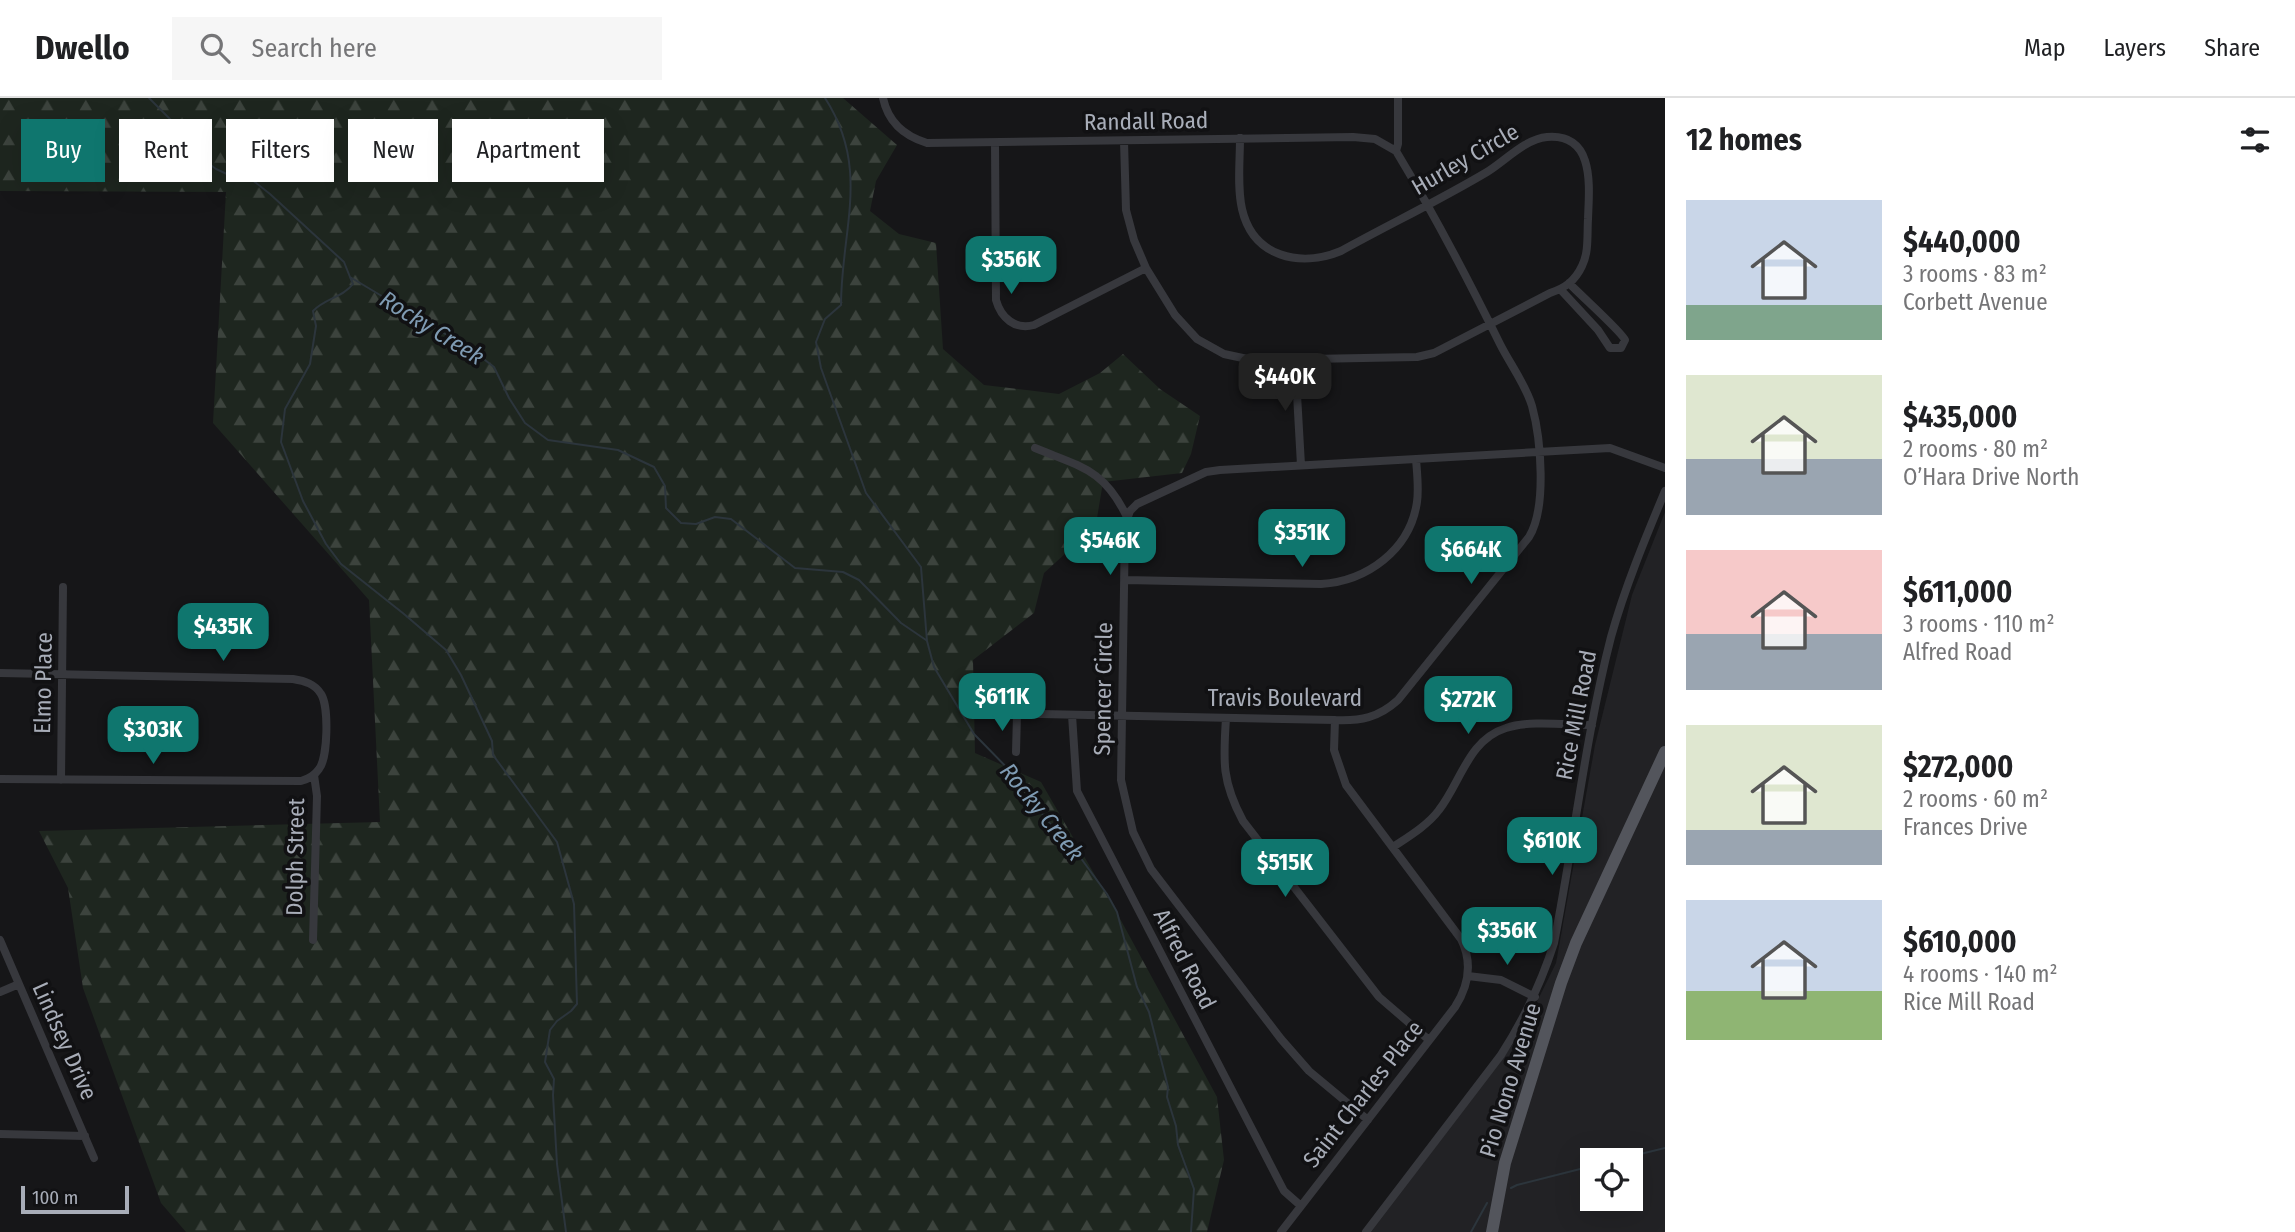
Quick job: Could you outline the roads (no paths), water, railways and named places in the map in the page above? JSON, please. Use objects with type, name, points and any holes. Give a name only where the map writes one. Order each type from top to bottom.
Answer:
[{"type":"main road","name":"Pio Nono Avenue","points":[[1492,1232],[1506,1163],[1561,983],[1576,943],[1665,752]]},
{"type":"street","name":"Randall Road","points":[[883,98],[888,115],[898,127],[908,136],[927,143],[1366,137],[1383,142],[1396,151]]},
{"type":"street","points":[[1396,151],[1398,98]]},
{"type":"street","name":"Hurley Circle","points":[[1124,141],[1126,210],[1146,268],[1182,325],[1210,348],[1239,358],[1426,355],[1450,347],[1550,293],[1561,290],[1570,283],[1586,258],[1589,172],[1581,152],[1568,141],[1550,137],[1532,141],[1488,172],[1325,257],[1296,259],[1278,254],[1256,236],[1243,214],[1240,198],[1240,138]]},
{"type":"street","points":[[995,143],[996,300],[999,309],[1010,322],[1022,327],[1034,325],[1146,268]]},
{"type":"street","name":"Travis Boulevard","points":[[986,713],[1368,719],[1385,711],[1398,700],[1529,537],[1539,512],[1536,428],[1529,399],[1396,151]]},
{"type":"street","points":[[1561,290],[1610,348],[1621,348],[1624,343],[1622,333],[1570,283]]},
{"type":"street","points":[[1295,359],[1301,465]]},
{"type":"street","points":[[1035,448],[1097,475],[1112,489],[1127,517],[1137,504],[1206,472],[1610,448],[1665,468]]},
{"type":"street","points":[[1125,580],[1321,584],[1341,582],[1361,575],[1374,569],[1391,554],[1407,532],[1416,506],[1416,459]]},
{"type":"street","name":"Rice Mill Road","points":[[1366,1232],[1501,1055],[1535,997],[1554,943],[1599,687],[1621,605],[1665,491]]},
{"type":"street","name":"Spencer Circle","points":[[1127,517],[1122,717],[1123,796],[1136,842],[1151,869],[1281,1039],[1309,1071],[1368,1120]]},
{"type":"street","name":"Elmo Place","points":[[61,780],[63,587]]},
{"type":"street","points":[[0,673],[293,679],[309,683],[322,695],[326,708],[324,759],[319,771],[301,781],[0,779]]},
{"type":"street","points":[[1016,752],[1017,714]]},
{"type":"street","name":"Alfred Road","points":[[1072,715],[1077,791],[1284,1191],[1301,1206]]},
{"type":"street","points":[[1226,718],[1226,781],[1231,799],[1243,821],[1374,991],[1429,1040]]},
{"type":"street","points":[[1335,720],[1334,750],[1346,785],[1461,939],[1469,962],[1468,976],[1501,980],[1535,997]]},
{"type":"street","points":[[1393,847],[1439,810],[1470,757],[1490,735],[1508,726],[1525,724],[1592,724]]},
{"type":"street","name":"Dolph Street","points":[[313,940],[317,796],[314,775]]},
{"type":"street","name":"Lindsey Drive","points":[[0,940],[94,1158]]},
{"type":"street","name":"Saint Charles Place","points":[[1281,1232],[1459,1002],[1468,976]]},
{"type":"street","points":[[0,992],[19,984]]},
{"type":"street","points":[[0,1134],[85,1136]]},
{"type":"waterway","name":"Rocky Creek","points":[[149,98],[189,138],[200,156],[216,169],[229,175],[246,175],[270,194],[344,262],[350,277],[472,350],[494,367],[525,423],[548,440],[618,450],[654,467],[665,486],[666,508],[681,523],[696,524],[715,517],[731,519],[795,568],[843,572],[859,580],[901,623],[926,640]]},
{"type":"waterway","name":"Rocky Creek","points":[[825,98],[839,124],[847,150],[850,200],[841,305],[825,319],[816,342],[821,368],[866,493],[921,567],[927,641],[934,667],[974,734],[1019,780],[1032,801],[1080,857],[1117,912],[1137,987],[1149,1012],[1168,1087],[1167,1097],[1176,1126],[1178,1145],[1194,1189],[1191,1232]]},
{"type":"waterway","points":[[350,277],[353,284],[349,289],[313,311],[316,326],[310,364],[285,409],[281,442],[303,501],[326,544],[341,564],[446,650],[461,675],[492,741],[493,755],[557,842],[574,904],[577,1004],[550,1030],[545,1062],[554,1079],[557,1164],[566,1232]]},
{"type":"waterway","points":[[1643,1153],[1665,1148]]},
{"type":"waterway","points":[[1511,1188],[1580,1169]]},
{"type":"waterway","points":[[1471,1232],[1487,1203]]}]
